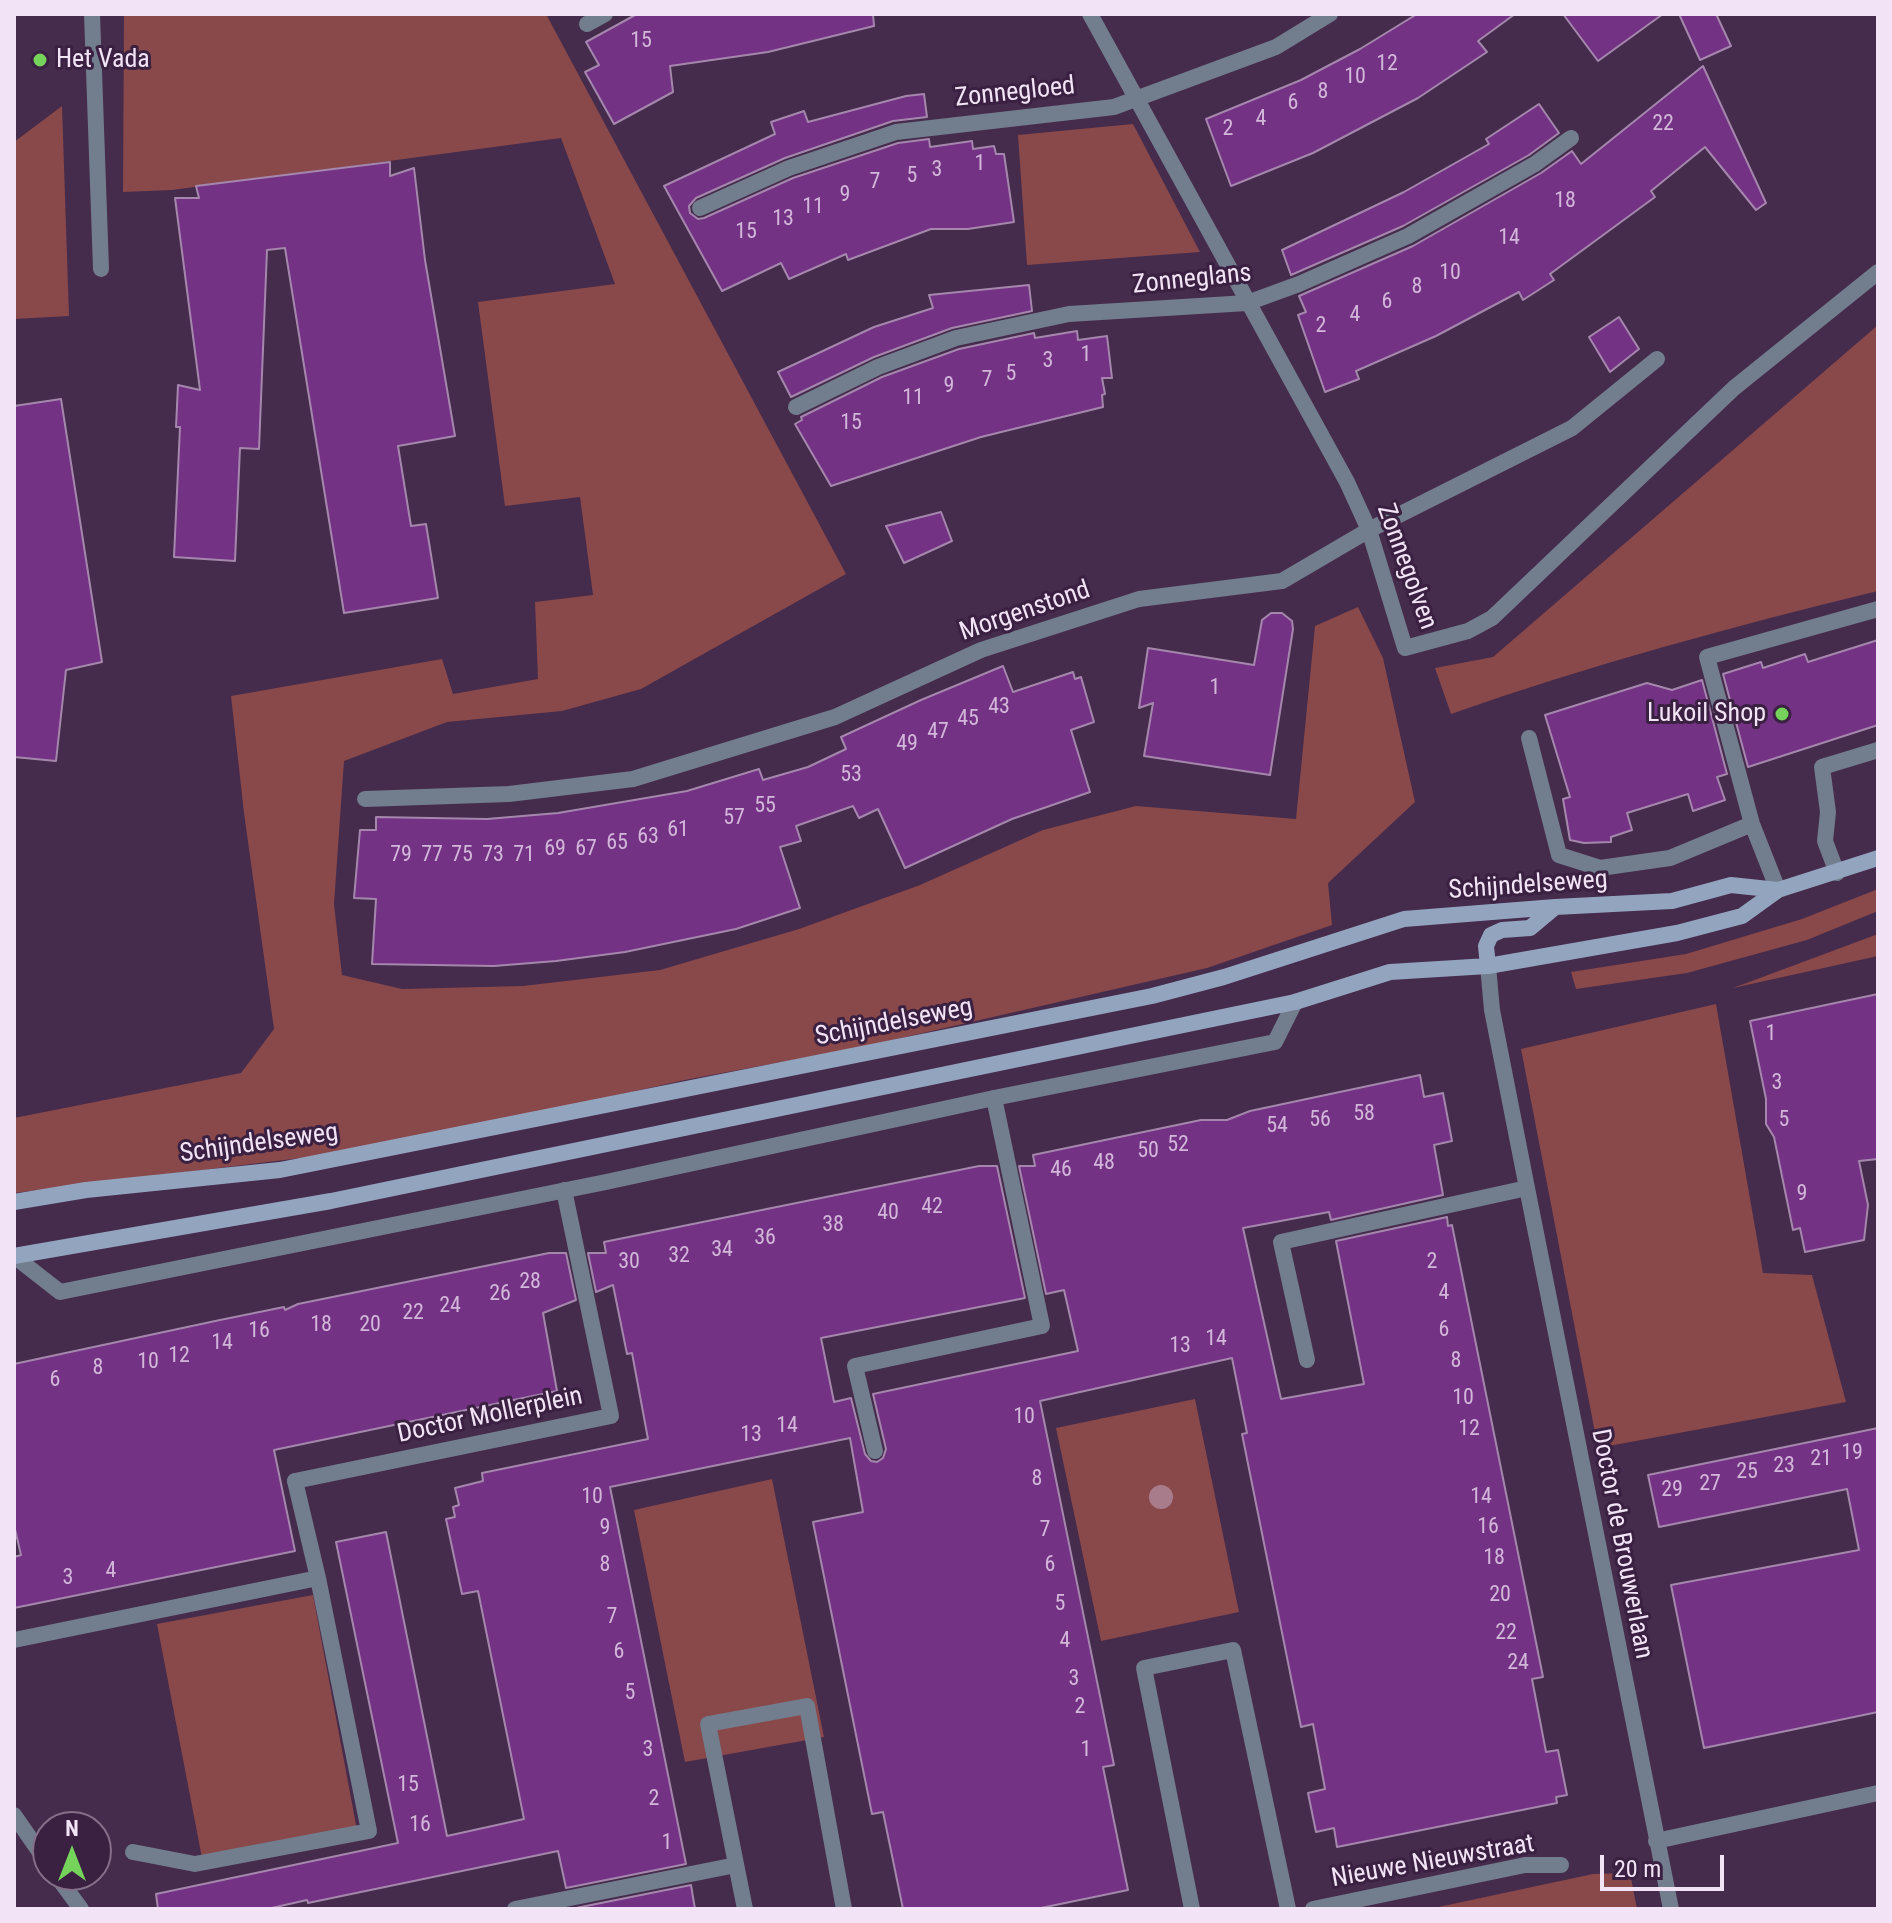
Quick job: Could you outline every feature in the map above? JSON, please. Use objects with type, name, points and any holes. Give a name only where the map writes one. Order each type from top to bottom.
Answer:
[{"type":"main road","name":"Schijndelseweg","points":[[14,1256],[331,1201],[1295,1002],[1390,972],[1488,966],[1690,929],[1742,916],[1778,890],[1878,858]]},
{"type":"main road","name":"Schijndelseweg","points":[[14,1202],[86,1190],[280,1170],[1152,996],[1224,977],[1404,919],[1672,901],[1731,885],[1778,890]]},
{"type":"main road","points":[[1488,966],[1486,946],[1491,935],[1502,930],[1530,928],[1555,907]]},
{"type":"street","points":[[92,14],[101,269]]},
{"type":"street","points":[[587,24],[605,14]]},
{"type":"street","name":"Zonnegolven","points":[[1090,14],[1347,482],[1369,530],[1405,648],[1468,631],[1492,618],[1734,388],[1878,272]]},
{"type":"street","name":"Zonnegloed","points":[[700,208],[789,168],[896,132],[1114,107],[1276,47],[1330,14]]},
{"type":"street","name":"Zonneglans","points":[[796,407],[878,367],[956,338],[1069,314],[1247,303],[1299,284],[1408,236],[1535,164],[1571,138]]},
{"type":"street","name":"Morgenstond","points":[[365,799],[509,794],[633,779],[835,717],[981,650],[1139,599],[1282,581],[1369,530],[1572,428],[1657,359]]},
{"type":"street","points":[[1778,890],[1752,824],[1707,657],[1878,609]]},
{"type":"street","points":[[1529,738],[1559,855],[1600,868],[1670,858],[1752,824]]},
{"type":"street","points":[[1837,873],[1825,841],[1828,812],[1822,767],[1878,750]]},
{"type":"street","name":"Doctor de Brouwerlaan","points":[[1488,966],[1492,1010],[1671,1909]]},
{"type":"street","name":"Schijndelseweg","points":[[14,1256],[60,1292],[1275,1042],[1295,1002]]},
{"type":"street","points":[[875,1451],[855,1366],[1042,1326],[994,1098]]},
{"type":"street","points":[[1307,1360],[1281,1242],[1527,1188]]},
{"type":"street","name":"Doctor Mollerplein","points":[[318,1578],[295,1481],[611,1416],[564,1190]]},
{"type":"street","points":[[14,1640],[318,1578],[369,1831],[195,1864],[133,1852]]},
{"type":"street","points":[[1192,1909],[1144,1668],[1233,1650],[1288,1909]]},
{"type":"street","points":[[745,1909],[708,1724],[807,1706],[844,1909]]},
{"type":"street","points":[[1656,1841],[1878,1793]]},
{"type":"street","points":[[14,1815],[32,1841]]},
{"type":"street","points":[[515,1909],[736,1865]]},
{"type":"street","name":"Nieuwe Nieuwstraat","points":[[1313,1909],[1525,1865],[1561,1865]]},
{"type":"street","points":[[68,1891],[81,1909]]},
{"type":"shaded area","points":[[124,14],[546,14],[846,574],[641,689],[562,711],[447,722],[344,761],[334,904],[342,975],[402,989],[523,986],[660,970],[799,929],[920,885],[1043,830],[1136,806],[1296,819],[1315,626],[1358,607],[1383,658],[1415,802],[1328,883],[1332,925],[1207,968],[862,1047],[685,1080],[506,1120],[309,1157],[14,1193],[14,1118],[241,1073],[274,1029],[231,696],[442,659],[453,694],[538,679],[535,602],[593,595],[580,497],[505,506],[478,302],[615,284],[561,138],[172,190],[123,192]]},
{"type":"shaded area","points":[[62,106],[69,316],[14,319],[14,142]]},
{"type":"shaded area","points":[[1133,124],[1200,252],[1027,265],[1018,135]]},
{"type":"shaded area","points":[[1878,325],[1878,591],[1663,647],[1451,714],[1435,668],[1493,657]]},
{"type":"shaded area","points":[[1878,889],[1878,911],[1807,940],[1687,973],[1576,989],[1571,972],[1686,954],[1802,919]]},
{"type":"shaded area","points":[[1878,934],[1878,956],[1733,988]]},
{"type":"shaded area","points":[[1716,1004],[1763,1273],[1812,1275],[1846,1402],[1598,1448],[1521,1049]]},
{"type":"shaded area","points":[[1195,1399],[1239,1612],[1101,1641],[1056,1428]]},
{"type":"shaded area","points":[[772,1479],[824,1737],[685,1762],[634,1510]]},
{"type":"shaded area","points":[[313,1595],[357,1830],[202,1858],[157,1624]]},
{"type":"shaded area","points":[[1630,1873],[1637,1909],[1429,1909],[1593,1874]]},
{"type":"building","points":[[637,14],[873,14],[874,26],[768,52],[670,66],[673,92],[614,124],[585,72],[599,65],[586,42]]},
{"type":"building","points":[[1417,14],[1515,14],[1478,41],[1487,52],[1418,98],[1313,153],[1231,186],[1206,119],[1301,80]]},
{"type":"building","points":[[1563,14],[1663,14],[1598,61]]},
{"type":"building","points":[[1679,14],[1716,14],[1731,46],[1700,60]]},
{"type":"building","points":[[1703,66],[1766,203],[1756,210],[1705,147],[1651,191],[1655,197],[1550,274],[1554,280],[1523,300],[1519,292],[1436,336],[1356,371],[1359,379],[1325,392],[1298,315],[1306,312],[1299,296],[1413,246],[1541,173],[1572,151],[1581,164]]},
{"type":"building","points":[[924,94],[927,117],[893,121],[785,158],[696,198],[689,206],[690,213],[698,219],[704,218],[793,178],[898,143],[929,139],[930,147],[972,141],[973,149],[994,146],[996,154],[1004,154],[1014,222],[968,229],[931,229],[848,260],[846,254],[789,279],[781,263],[722,291],[664,186],[775,134],[771,122],[804,111],[808,122]]},
{"type":"building","points":[[1539,104],[1559,133],[1529,155],[1403,226],[1291,275],[1282,250],[1404,192],[1489,144],[1486,139]]},
{"type":"building","points":[[390,162],[390,176],[414,168],[425,260],[455,436],[398,446],[411,526],[426,524],[438,598],[344,613],[285,248],[267,250],[259,449],[240,448],[235,561],[174,557],[180,427],[176,427],[178,385],[200,390],[175,198],[199,198],[196,186]]},
{"type":"building","points":[[1029,285],[1032,311],[952,328],[874,357],[791,397],[778,372],[874,327],[933,308],[929,295]]},
{"type":"building","points":[[1619,317],[1639,349],[1610,372],[1589,337]]},
{"type":"building","points":[[1077,331],[1078,340],[1107,336],[1112,378],[1102,378],[1105,394],[1102,395],[1103,407],[981,437],[831,486],[795,424],[802,420],[801,417],[882,377],[959,349],[1034,333],[1035,338]]},
{"type":"building","points":[[61,399],[102,662],[66,670],[56,761],[14,757],[14,406]]},
{"type":"building","points":[[941,512],[952,541],[904,563],[886,526]]},
{"type":"building","points":[[1271,613],[1282,613],[1292,621],[1293,629],[1270,775],[1144,756],[1153,703],[1139,708],[1148,648],[1254,665],[1262,620]]},
{"type":"building","points":[[1878,640],[1878,725],[1748,767],[1723,674],[1761,662],[1763,668],[1805,654],[1808,662]]},
{"type":"building","points":[[1003,666],[1013,692],[1073,672],[1075,679],[1081,677],[1094,722],[1071,730],[1090,792],[1012,819],[905,868],[878,809],[859,818],[853,806],[796,826],[801,841],[780,847],[800,908],[736,929],[625,952],[556,961],[494,966],[372,964],[376,899],[354,898],[360,830],[376,830],[376,817],[487,819],[558,813],[687,791],[759,769],[763,780],[808,767],[846,749],[841,737]]},
{"type":"building","points":[[1702,680],[1727,774],[1717,777],[1725,800],[1693,811],[1688,794],[1627,813],[1632,830],[1611,837],[1611,842],[1570,840],[1563,799],[1570,797],[1545,715],[1647,683],[1672,690]]},
{"type":"building","points":[[1878,994],[1878,1159],[1859,1161],[1868,1205],[1864,1240],[1805,1252],[1800,1228],[1793,1230],[1774,1137],[1766,1124],[1766,1099],[1750,1021]]},
{"type":"building","points":[[1420,1075],[1424,1097],[1443,1093],[1452,1141],[1434,1145],[1443,1195],[1331,1220],[1329,1212],[1243,1228],[1281,1399],[1364,1384],[1336,1241],[1447,1217],[1448,1226],[1452,1225],[1543,1677],[1532,1679],[1546,1752],[1558,1750],[1567,1795],[1556,1797],[1557,1803],[1337,1847],[1334,1828],[1316,1832],[1308,1793],[1325,1789],[1313,1724],[1301,1727],[1242,1434],[1247,1433],[1232,1358],[1040,1401],[1114,1765],[1103,1767],[1128,1890],[1036,1909],[903,1909],[883,1812],[872,1814],[813,1522],[863,1512],[850,1438],[610,1487],[686,1864],[566,1888],[558,1851],[267,1909],[158,1909],[156,1894],[398,1843],[336,1542],[386,1532],[447,1836],[524,1819],[478,1591],[462,1594],[446,1519],[455,1517],[453,1507],[459,1505],[455,1488],[483,1481],[482,1473],[648,1439],[632,1353],[627,1354],[613,1285],[596,1292],[588,1253],[606,1253],[604,1242],[979,1166],[997,1166],[1025,1298],[821,1338],[834,1402],[851,1398],[865,1454],[871,1461],[877,1462],[883,1458],[886,1449],[873,1394],[1078,1351],[1064,1290],[1046,1294],[1019,1166],[1035,1166],[1033,1155],[1201,1120],[1227,1120],[1250,1111]]},
{"type":"building","points":[[549,1253],[566,1253],[576,1300],[543,1313],[557,1391],[274,1450],[295,1551],[14,1608],[14,1557],[21,1555],[14,1525],[14,1364]]},
{"type":"building","points":[[1878,1428],[1878,1712],[1704,1748],[1671,1585],[1859,1550],[1847,1489],[1659,1527],[1648,1475]]},
{"type":"building","points":[[691,1885],[695,1909],[571,1909]]},
{"type":"place","name":"Het Vada","points":[[40,60]]},
{"type":"place","name":"Lukoil Shop","points":[[1782,714]]}]
